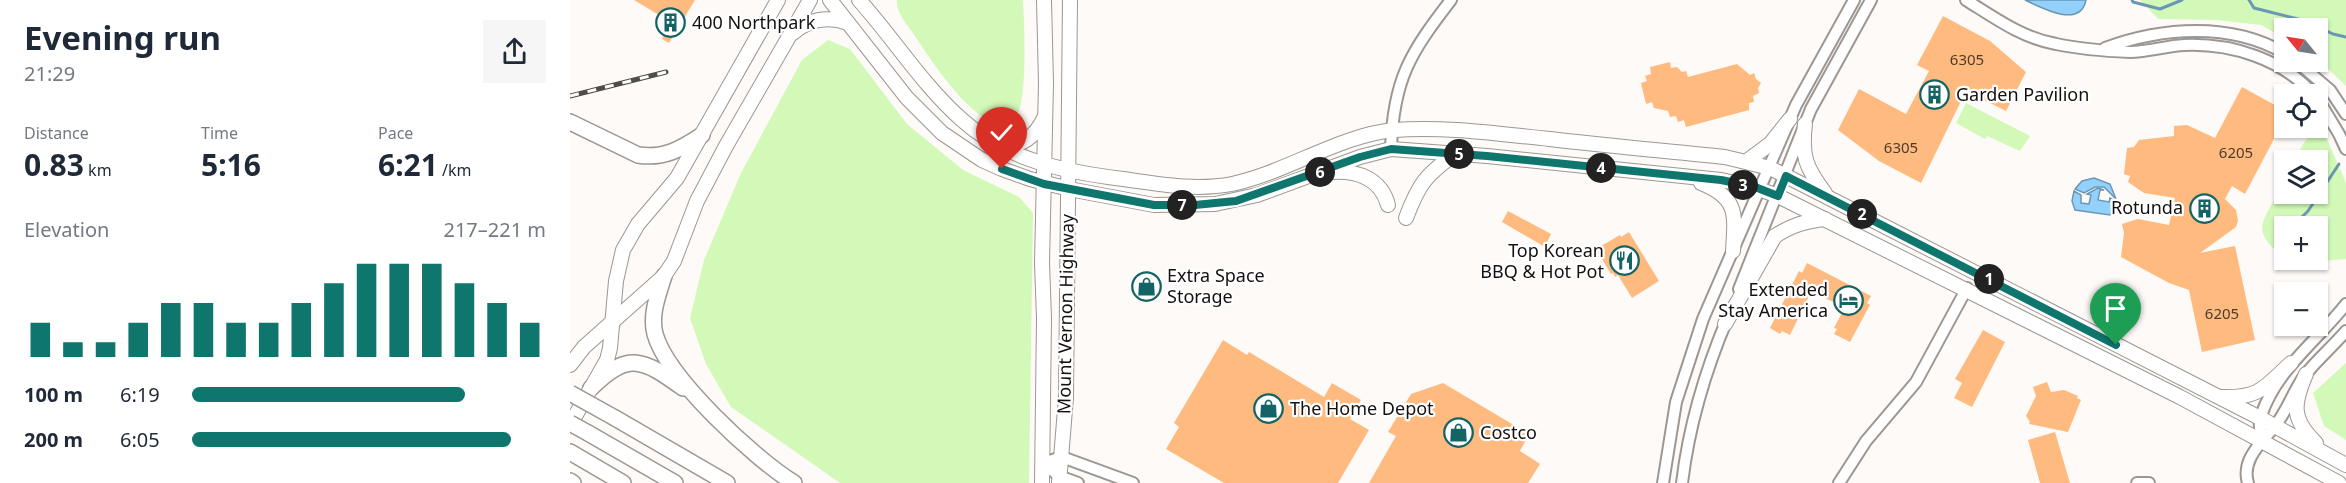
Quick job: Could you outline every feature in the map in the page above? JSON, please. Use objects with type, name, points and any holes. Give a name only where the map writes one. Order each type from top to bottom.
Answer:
[{"type":"highway","points":[[570,122],[638,156],[666,155],[702,135]]},
{"type":"highway","points":[[664,276],[656,303],[655,332],[662,353],[698,398],[766,463],[794,483]]},
{"type":"highway","points":[[591,388],[607,372],[619,366],[641,363],[659,370],[698,398]]},
{"type":"highway","points":[[570,393],[727,483]]},
{"type":"highway","points":[[570,424],[675,483]]},
{"type":"highway","points":[[575,455],[623,483]]},
{"type":"main road","points":[[570,424],[607,360],[616,281],[623,250],[638,224],[677,178],[778,0]]},
{"type":"main road","points":[[570,365],[584,347],[664,276],[674,261],[697,201],[810,0]]},
{"type":"main road","points":[[830,0],[908,98],[942,133],[982,160],[1044,184],[1154,205],[1215,204],[1257,195],[1360,157],[1391,149],[1456,153],[1685,176],[1721,180],[1761,189],[1967,288],[2261,440],[2339,483]]},
{"type":"main road","points":[[859,0],[946,105],[962,120],[999,146],[1044,165],[1068,170],[1161,184],[1198,188],[1215,187],[1251,179],[1358,139],[1392,130],[1434,128],[1747,161],[1770,168],[2260,418],[2346,465]]},
{"type":"main road","points":[[866,0],[872,15]]},
{"type":"main road","name":"Mount Vernon Highway","points":[[1042,483],[1044,0]]},
{"type":"main road","name":"Mount Vernon Highway","points":[[1059,479],[1066,397],[1070,0]]},
{"type":"main road","points":[[791,34],[802,26],[817,20],[833,19],[848,23]]},
{"type":"main road","points":[[999,146],[1014,146],[1026,141],[1036,132],[1045,113]]},
{"type":"main road","points":[[1747,161],[1770,144],[1790,119]]},
{"type":"main road","points":[[1805,124],[1804,160],[1811,175],[1828,197]]},
{"type":"main road","points":[[1406,219],[1417,190],[1435,169],[1456,153]]},
{"type":"main road","points":[[1314,174],[1341,171],[1367,176],[1378,187],[1388,205]]},
{"type":"main road","points":[[1685,176],[1721,191],[1730,202],[1735,219],[1733,251]]},
{"type":"main road","points":[[1725,324],[1775,236],[1788,227],[1802,222],[1825,219]]},
{"type":"main road","points":[[2216,397],[2241,398],[2259,393],[2291,363]]},
{"type":"main road","points":[[2306,374],[2298,393],[2296,415],[2307,434],[2328,455]]},
{"type":"street","points":[[1391,149],[1393,106],[1408,61],[1426,32],[1451,0]]},
{"type":"street","points":[[1663,483],[1676,402],[1703,319],[1790,119],[1854,0]]},
{"type":"street","points":[[1682,483],[1695,408],[1710,360],[1778,196],[1805,124],[1871,0]]},
{"type":"street","points":[[1966,0],[2006,26],[2030,37],[2060,45],[2131,52],[2184,45],[2236,50],[2252,54],[2283,69],[2301,84]]},
{"type":"street","points":[[2102,49],[2132,38],[2208,30],[2243,36],[2274,49]]},
{"type":"street","points":[[1835,33],[1848,41]]},
{"type":"street","points":[[2309,72],[2330,90],[2346,114]]},
{"type":"street","points":[[2328,116],[2346,149]]},
{"type":"street","points":[[1839,483],[1866,441],[1916,382],[1967,288]]},
{"type":"street","points":[[2261,440],[2260,418],[2291,363],[2346,304]]},
{"type":"street","points":[[2248,483],[2246,474],[2248,463],[2261,440],[2275,426],[2306,374],[2346,331]]},
{"type":"street","points":[[1691,354],[1710,360]]},
{"type":"street","points":[[1078,483],[1059,479],[1043,463],[1062,457],[1133,483]]},
{"type":"street","points":[[2137,483],[2150,483]]},
{"type":"green space","points":[[897,0],[1023,0],[1023,84],[1018,114],[1013,121],[1001,124],[987,119],[972,109],[944,77],[903,19]]},
{"type":"green space","points":[[2140,0],[2346,0],[2346,86],[2328,69],[2328,18],[2274,18],[2274,32],[2261,25],[2216,20],[2158,19]]},
{"type":"green space","points":[[828,40],[850,49],[907,124],[963,170],[1019,197],[1033,213],[1029,483],[840,483],[731,407],[706,364],[690,318],[704,260],[741,173],[802,60]]},
{"type":"green space","points":[[1966,103],[2030,136],[2020,151],[1987,136],[1985,139],[1956,123]]},
{"type":"green space","points":[[2308,138],[2327,138],[2346,183],[2346,259],[2328,260],[2328,216],[2274,216],[2274,249],[2263,234],[2263,221],[2274,200],[2274,204],[2328,204],[2328,150],[2300,150]]},
{"type":"green space","points":[[2346,363],[2346,440],[2324,426],[2313,393]]},
{"type":"water","points":[[2025,0],[2086,0],[2082,9],[2069,15],[2050,11]]},
{"type":"water","points":[[2094,178],[2110,184],[2116,199],[2104,187],[2095,187],[2084,193],[2075,189],[2082,181]]},
{"type":"water","points":[[2098,188],[2104,190],[2100,190],[2098,200],[2109,202],[2110,198],[2116,201],[2110,215],[2075,210],[2072,201],[2074,191],[2081,195],[2081,203],[2089,204],[2091,195],[2087,194]]},
{"type":"building","name":"400 Northpark","points":[[634,0],[695,0],[669,43],[662,39],[666,32],[659,28],[664,18]]},
{"type":"building","points":[[1943,16],[1990,41],[2026,72],[2006,111],[1966,91],[1921,183],[1879,161],[1838,130],[1859,89],[1906,114],[1929,71],[1917,65]]},
{"type":"building","points":[[1670,62],[1671,68],[1677,67],[1682,72],[1686,71],[1688,77],[1737,64],[1750,75],[1754,73],[1756,79],[1761,83],[1758,88],[1759,93],[1753,96],[1754,102],[1749,103],[1749,110],[1686,127],[1684,120],[1678,122],[1676,116],[1670,117],[1668,111],[1654,108],[1652,102],[1646,104],[1641,83],[1647,81],[1645,76],[1651,74],[1650,67]]},
{"type":"building","points":[[2242,87],[2274,105],[2275,138],[2245,194],[2232,186],[2225,199],[2236,210],[2238,221],[2236,227],[2200,253],[2235,246],[2255,340],[2202,352],[2189,290],[2169,283],[2121,257],[2124,233],[2122,224],[2138,219],[2169,225],[2175,198],[2144,193],[2128,182],[2130,176],[2124,174],[2127,148],[2134,147],[2139,140],[2174,136],[2174,126],[2187,125],[2215,138]]},
{"type":"building","points":[[1508,211],[1551,234],[1545,247],[1502,222]]},
{"type":"building","name":"Top Korean BBQ & Hot Pot","points":[[1629,232],[1659,281],[1632,298],[1618,275],[1615,277],[1613,273],[1611,274],[1596,249]]},
{"type":"building","name":"Extended Stay America","points":[[1807,263],[1871,296],[1867,303],[1870,305],[1850,342],[1834,334],[1837,329],[1834,328],[1845,307],[1811,292],[1790,335],[1782,331],[1780,334],[1770,328],[1799,271],[1802,273]]},
{"type":"building","points":[[1983,330],[2005,342],[1972,407],[1954,398],[1962,383],[1955,379]]},
{"type":"building","name":"The Home Depot","points":[[1223,340],[1247,355],[1249,352],[1324,397],[1332,383],[1361,400],[1350,419],[1369,430],[1338,483],[1224,483],[1166,449],[1179,427],[1174,423]]},
{"type":"building","points":[[2047,382],[2051,392],[2064,390],[2078,396],[2077,398],[2081,400],[2068,432],[2029,424],[2026,416],[2036,396],[2033,387]]},
{"type":"building","name":"Costco","points":[[1443,383],[1529,434],[1520,451],[1540,464],[1528,483],[1369,483],[1396,436],[1388,432],[1411,394]]},
{"type":"building","points":[[2055,432],[2070,483],[2040,483],[2028,440]]},
{"type":"waterway","points":[[2132,0],[2160,9],[2182,0]]},
{"type":"waterway","points":[[2249,0],[2254,8],[2306,21],[2333,34],[2346,37]]},
{"type":"waterway","points":[[2303,216],[2339,164]]},
{"type":"railway","points":[[570,96],[666,72]]},
{"type":"place","name":"400 Northpark","points":[[671,23]]},
{"type":"place","name":"Garden Pavilion","points":[[1935,95]]},
{"type":"place","name":"Rotunda","points":[[2204,208]]},
{"type":"place","name":"Top Korean BBQ & Hot Pot","points":[[1625,261]]},
{"type":"place","name":"Extra Space Storage","points":[[1146,286]]},
{"type":"place","name":"Extended Stay America","points":[[1849,300]]},
{"type":"place","name":"The Home Depot","points":[[1269,409]]},
{"type":"place","name":"Costco","points":[[1459,433]]},
{"type":"route","points":[[1002,169],[1044,184],[1154,205],[1195,205],[1236,201],[1360,157],[1391,149],[1487,156],[1721,180],[1755,187],[1778,196],[1786,176],[1943,254],[2116,345]]}]
